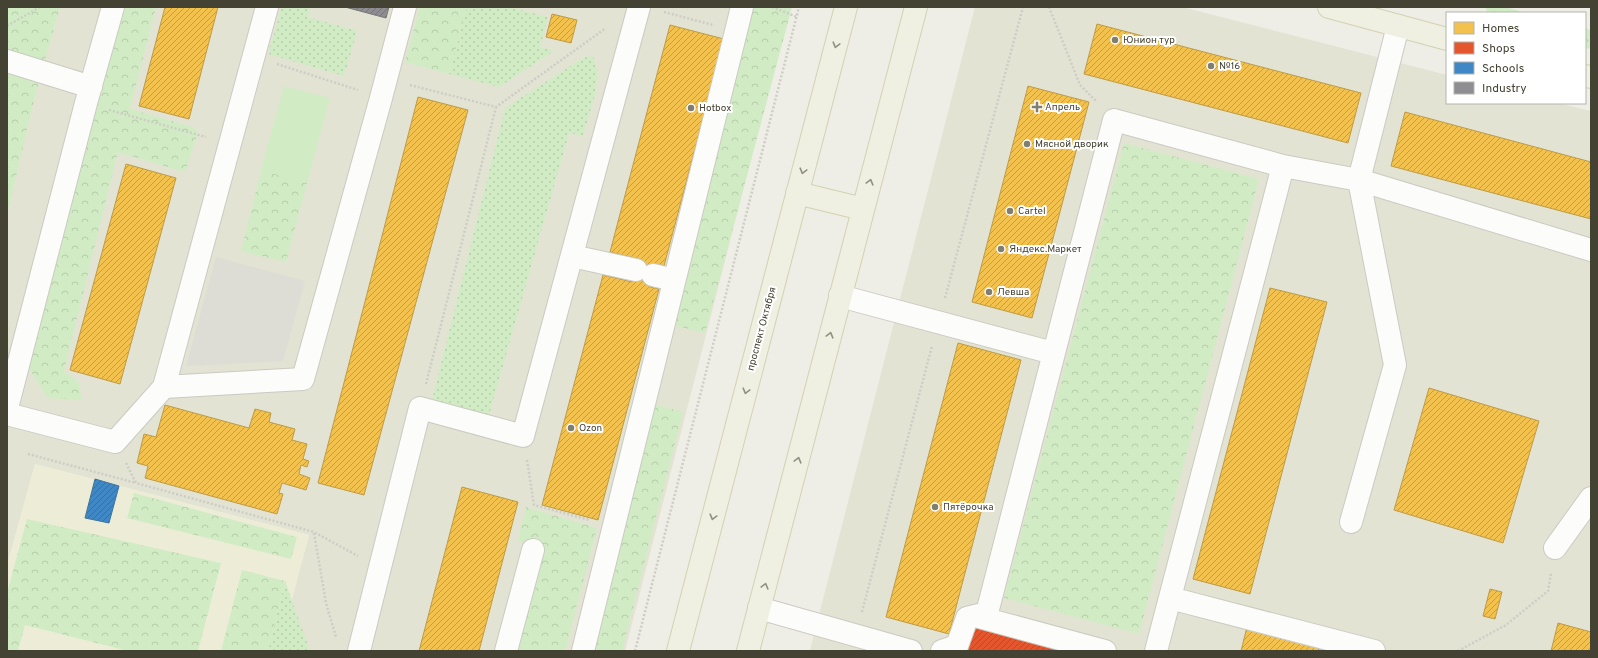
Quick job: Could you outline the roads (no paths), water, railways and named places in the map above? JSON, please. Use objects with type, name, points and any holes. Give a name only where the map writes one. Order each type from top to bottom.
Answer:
[{"type":"main road","name":"проспект Октября","points":[[678,651],[846,7]]},
{"type":"main road","points":[[748,651],[916,7]]},
{"type":"main road","points":[[1329,7],[1446,39]]},
{"type":"main road","points":[[797,193],[863,209]]},
{"type":"street","points":[[7,408],[88,95],[113,7]]},
{"type":"street","points":[[7,414],[115,442],[164,387],[267,7]]},
{"type":"street","points":[[164,387],[303,379],[405,7]]},
{"type":"street","points":[[359,651],[420,408],[523,436],[639,7]]},
{"type":"street","points":[[583,651],[742,7]]},
{"type":"street","points":[[1351,522],[1395,366],[1359,180],[1398,26]]},
{"type":"street","points":[[7,61],[88,95]]},
{"type":"street","points":[[942,651],[957,646],[967,618],[987,613],[1114,120],[1283,166],[1359,180],[1591,250]]},
{"type":"street","points":[[1156,651],[1283,166]]},
{"type":"street","points":[[572,256],[674,280]]},
{"type":"street","points":[[840,296],[1054,353]]},
{"type":"street","points":[[1555,548],[1591,498]]},
{"type":"street","points":[[506,651],[533,550]]},
{"type":"street","points":[[1170,598],[1374,651]]},
{"type":"street","points":[[759,608],[911,651]]},
{"type":"street","points":[[975,616],[1104,651]]},
{"type":"place","name":"Юнион тур","points":[[1115,40]]},
{"type":"place","name":"№16","points":[[1211,66]]},
{"type":"place","name":"Апрель","points":[[1037,107]]},
{"type":"place","name":"Hotbox","points":[[691,108]]},
{"type":"place","name":"Мясной дворик","points":[[1027,144]]},
{"type":"place","name":"Cartel","points":[[1010,211]]},
{"type":"place","name":"Яндекс.Маркет","points":[[1001,249]]},
{"type":"place","name":"Левша","points":[[989,292]]},
{"type":"place","name":"Ozon","points":[[571,428]]},
{"type":"place","name":"Пятёрочка","points":[[935,507]]}]
